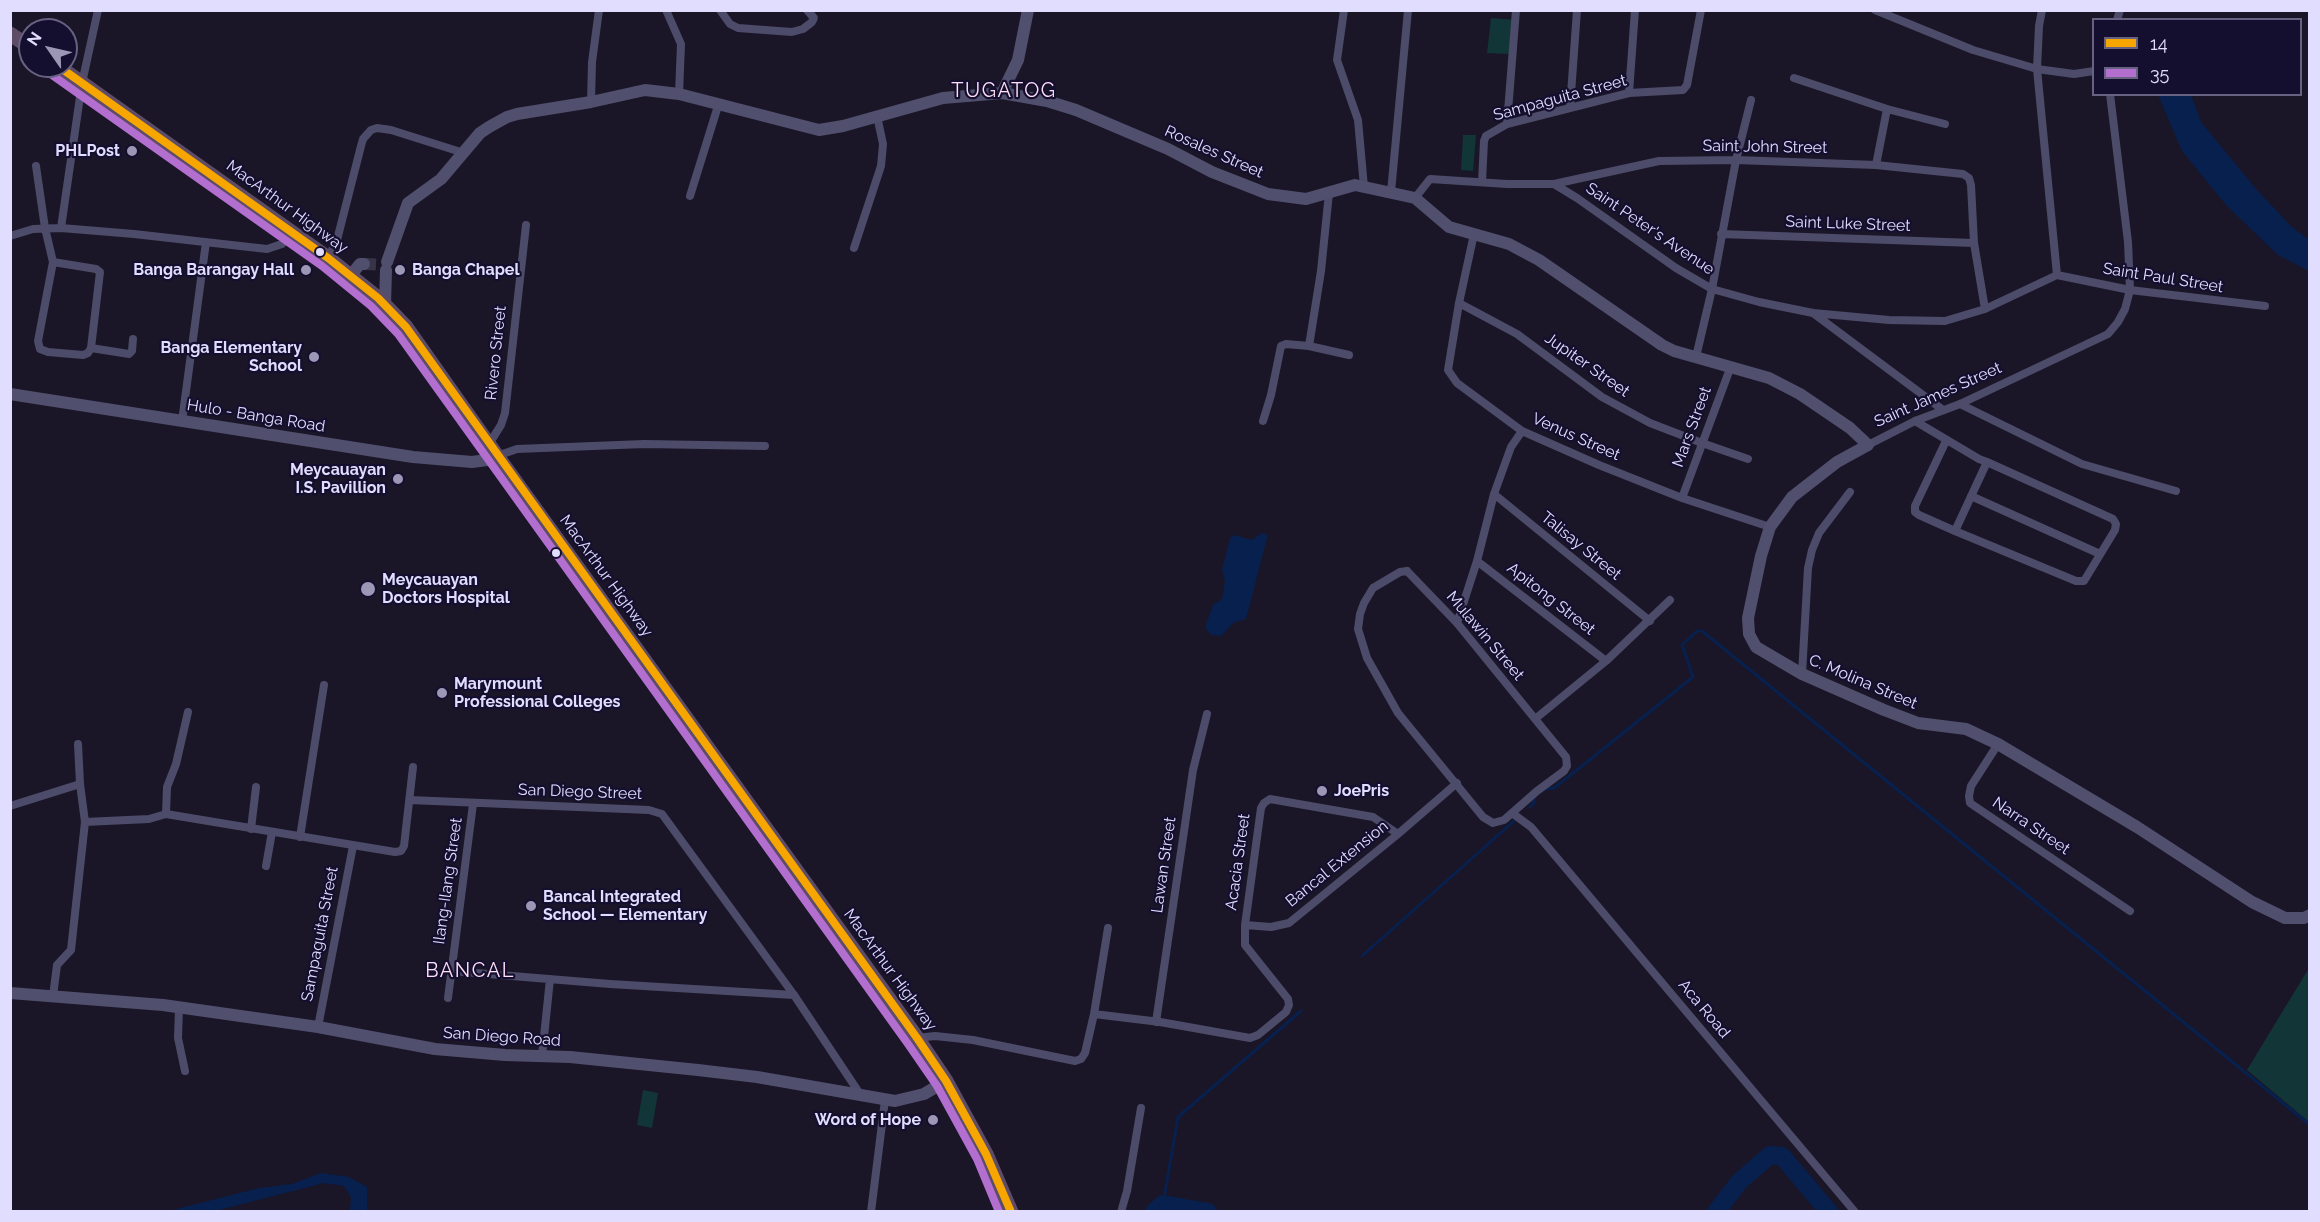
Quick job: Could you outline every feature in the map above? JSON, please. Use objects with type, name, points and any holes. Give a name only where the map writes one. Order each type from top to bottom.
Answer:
[{"type":"highway","name":"MacArthur Highway","points":[[75,78],[351,275],[406,327],[917,1038],[946,1081],[986,1154],[1011,1212]]},
{"type":"street","points":[[61,228],[82,83],[98,10]]},
{"type":"street","points":[[591,102],[592,62],[599,10]]},
{"type":"street","points":[[666,10],[681,44],[679,94]]},
{"type":"street","points":[[720,10],[730,24],[738,28],[792,32],[803,29],[812,22],[814,18],[807,10]]},
{"type":"street","points":[[1002,93],[1018,60],[1028,10]]},
{"type":"street","points":[[1344,10],[1337,60],[1358,120],[1364,187]]},
{"type":"street","points":[[1391,192],[1408,10]]},
{"type":"street","points":[[1507,124],[1516,10]]},
{"type":"street","points":[[1570,108],[1577,10]]},
{"type":"street","points":[[1629,93],[1635,10]]},
{"type":"street","name":"Sampaguita Street","points":[[1482,182],[1486,135],[1507,124],[1629,93],[1683,90],[1688,85],[1701,10]]},
{"type":"street","points":[[1875,10],[1973,50],[2037,69],[2074,74],[2092,71]]},
{"type":"street","points":[[2042,10],[2037,69],[2056,275]]},
{"type":"street","points":[[1794,78],[1887,110],[1945,124]]},
{"type":"street","name":"Rosales Street","points":[[385,305],[387,266],[408,203],[441,179],[480,133],[507,117],[645,90],[679,94],[819,130],[828,130],[943,98],[1002,93],[1047,101],[1076,110],[1168,148],[1212,172],[1268,194],[1306,199],[1354,185],[1415,198]]},
{"type":"street","name":"Saint James Street","points":[[1415,198],[1449,227],[1509,244],[1522,250],[1562,274],[1662,345],[1769,378],[1800,394],[1850,428],[1868,445],[1915,421],[1960,404],[2108,334],[2118,322],[2125,309],[2130,290],[2128,242],[2110,96]]},
{"type":"street","points":[[1696,357],[1712,289],[1720,234],[1751,100]]},
{"type":"street","points":[[690,196],[718,105]]},
{"type":"street","points":[[1876,165],[1887,110]]},
{"type":"street","points":[[854,248],[881,166],[883,144],[878,116]]},
{"type":"street","points":[[328,258],[337,240],[363,139],[371,130],[377,128],[391,130],[464,153]]},
{"type":"street","name":"Saint John Street","points":[[1554,184],[1659,161],[1736,160],[1876,165],[1963,174],[1969,178],[1971,185],[1974,243]]},
{"type":"street","points":[[36,166],[45,228],[53,262],[38,341],[40,349],[48,352],[82,355],[88,353],[91,348],[100,272],[96,269],[53,262]]},
{"type":"street","points":[[1415,198],[1430,179],[1554,184]]},
{"type":"street","name":"Saint Peter's Avenue","points":[[1554,184],[1676,268],[1712,289],[1813,313],[1889,320],[1945,321],[1985,309],[2056,275]]},
{"type":"street","points":[[1309,346],[1321,271],[1329,193]]},
{"type":"street","name":"Rivero Street","points":[[493,450],[505,414],[526,225]]},
{"type":"street","points":[[10,236],[45,228],[61,228],[267,249],[282,244],[293,232]]},
{"type":"street","name":"Venus Street","points":[[1474,234],[1448,370],[1457,383],[1522,431],[1682,498],[1770,527]]},
{"type":"street","name":"Saint Luke Street","points":[[1720,234],[1974,243]]},
{"type":"street","points":[[182,421],[206,242]]},
{"type":"street","points":[[1974,243],[1985,309]]},
{"type":"street","points":[[351,275],[360,264],[364,264]]},
{"type":"street","name":"Saint Paul Street","points":[[2056,275],[2130,290],[2231,304],[2265,306]]},
{"type":"street","name":"Jupiter Street","points":[[1459,303],[1517,334],[1602,397],[1650,423],[1701,444],[1748,459]]},
{"type":"street","points":[[1813,313],[1943,410]]},
{"type":"street","points":[[91,348],[129,354],[132,351],[133,339]]},
{"type":"street","points":[[1263,421],[1281,346],[1286,344],[1309,346],[1349,355]]},
{"type":"street","name":"Mars Street","points":[[1682,498],[1731,366]]},
{"type":"street","name":"Hulo - Banga Road","points":[[10,394],[413,457],[472,462],[487,460],[493,450]]},
{"type":"street","points":[[1960,404],[2082,464],[2176,491]]},
{"type":"street","points":[[1915,421],[1946,441],[1987,462],[2113,519],[2116,524],[2115,530],[2084,581],[2081,582],[1955,531],[1915,512],[1915,506],[1946,441]]},
{"type":"street","points":[[1456,623],[1477,561],[1494,494],[1511,447],[1522,431]]},
{"type":"street","points":[[493,450],[644,444],[765,446]]},
{"type":"street","name":"C. Molina Street","points":[[1868,445],[1837,462],[1792,497],[1770,527],[1761,556],[1750,609],[1749,634],[1756,647],[1802,674],[1918,723],[1966,729],[1998,744],[2137,827],[2252,902],[2285,918],[2304,918],[2310,915]]},
{"type":"street","points":[[1955,531],[1987,462]]},
{"type":"street","points":[[1802,674],[1808,568],[1812,550],[1819,533],[1850,492]]},
{"type":"street","name":"Talisay Street","points":[[1494,494],[1650,621]]},
{"type":"street","points":[[1971,496],[2100,554]]},
{"type":"street","name":"Apitong Street","points":[[1477,561],[1606,661]]},
{"type":"street","name":"Mulawin Street","points":[[1457,783],[1398,713],[1367,658],[1358,629],[1359,614],[1373,588],[1400,572],[1407,571],[1411,574],[1456,623],[1535,719]]},
{"type":"street","points":[[1457,783],[1483,817],[1493,823],[1504,820],[1564,771],[1568,766],[1563,751],[1535,719],[1606,661],[1670,600]]},
{"type":"street","points":[[300,837],[324,685]]},
{"type":"street","points":[[166,814],[167,787],[175,767],[188,712]]},
{"type":"street","name":"Lawan Street","points":[[1156,1022],[1193,770],[1207,714]]},
{"type":"street","points":[[53,996],[57,965],[71,950],[85,822],[78,744]]},
{"type":"street","name":"Narra Street","points":[[1998,744],[1971,786],[1970,803],[2130,911]]},
{"type":"street","points":[[85,822],[149,819],[166,814],[352,846],[401,851],[404,846],[414,767]]},
{"type":"street","name":"Bancal Extension","points":[[1245,925],[1271,927],[1289,923],[1457,783]]},
{"type":"street","points":[[10,806],[80,784]]},
{"type":"street","points":[[251,829],[256,787]]},
{"type":"street","name":"San Diego Street","points":[[410,800],[650,810],[662,814],[794,994],[863,1097]]},
{"type":"street","name":"Acacia Street","points":[[1245,925],[1261,808],[1264,803],[1270,800],[1373,817],[1384,822],[1398,834]]},
{"type":"street","name":"Ilang-Ilang Street","points":[[448,998],[473,804]]},
{"type":"street","name":"Aca Road","points":[[1512,813],[1531,826],[1855,1212]]},
{"type":"street","points":[[266,866],[272,832]]},
{"type":"street","name":"Sampaguita Street","points":[[318,1027],[352,846]]},
{"type":"street","points":[[1094,1014],[1250,1038],[1258,1035],[1286,1012],[1290,1005],[1288,999],[1245,945],[1245,925]]},
{"type":"street","points":[[917,1038],[935,1036],[973,1040],[1075,1061],[1081,1059],[1085,1053],[1094,1014],[1108,928]]},
{"type":"street","points":[[451,971],[610,984],[794,994]]},
{"type":"street","points":[[542,1056],[549,979]]},
{"type":"street","name":"San Diego Road","points":[[10,993],[179,1008],[318,1027],[435,1049],[542,1056],[757,1077],[895,1101],[924,1094],[946,1081]]},
{"type":"street","points":[[179,1008],[178,1038],[184,1071]]},
{"type":"street","points":[[871,1212],[885,1100]]},
{"type":"street","points":[[1121,1212],[1127,1191],[1141,1108]]},
{"type":"green space","points":[[1491,18],[1515,20],[1510,54],[1487,53]]},
{"type":"green space","points":[[1463,135],[1476,135],[1473,171],[1461,170]]},
{"type":"green space","points":[[2309,968],[2309,1122],[2247,1070]]},
{"type":"green space","points":[[643,1090],[658,1093],[652,1128],[637,1125]]},
{"type":"water","points":[[2158,96],[2191,96],[2201,122],[2257,190],[2291,226],[2309,240],[2309,271],[2278,255],[2226,205],[2182,151]]},
{"type":"water","points":[[1262,533],[1267,535],[1267,538],[1246,619],[1233,623],[1221,636],[1212,635],[1206,629],[1206,625],[1213,605],[1222,599],[1225,581],[1222,570],[1230,538],[1234,535],[1252,540]]},
{"type":"water","points":[[321,1173],[349,1177],[367,1187],[367,1211],[350,1211],[351,1197],[344,1186],[324,1183],[215,1211],[169,1211],[259,1188],[292,1184]]},
{"type":"waterway","points":[[1544,789],[1554,788],[1693,677],[1682,645],[1697,631],[1702,631],[2310,1125]]},
{"type":"waterway","points":[[1530,807],[1534,803],[1534,796]]},
{"type":"waterway","points":[[1362,956],[1514,821]]},
{"type":"waterway","points":[[1163,1204],[1178,1117],[1301,1011]]},
{"type":"waterway","points":[[1716,1212],[1739,1182],[1770,1155],[1782,1156],[1829,1212]]},
{"type":"waterway","points":[[1154,1212],[1163,1204],[1208,1212]]},
{"type":"tunnel","points":[[364,264],[386,265]]},
{"type":"transit line","name":"35","points":[[56,78],[322,266],[371,306],[398,334],[937,1086],[977,1159],[999,1212]]},
{"type":"transit line","name":"14","points":[[75,78],[328,258],[378,298],[406,327],[917,1038],[946,1081],[986,1154],[1011,1212]]},
{"type":"place","name":"PHLPost","points":[[132,151]]},
{"type":"place","name":"Banga Barangay Hall","points":[[306,270]]},
{"type":"place","name":"Banga Chapel","points":[[400,270]]},
{"type":"place","name":"Banga Elementary School","points":[[314,357]]},
{"type":"place","name":"Meycauayan I.S. Pavillion","points":[[398,479]]},
{"type":"place","name":"Meycauayan Doctors Hospital","points":[[368,589]]},
{"type":"place","name":"Marymount Professional Colleges","points":[[442,693]]},
{"type":"place","name":"JoePris","points":[[1322,791]]},
{"type":"place","name":"Bancal Integrated School — Elementary","points":[[531,906]]},
{"type":"place","name":"Word of Hope","points":[[933,1120]]},
{"type":"district","name":"TUGATOG","points":[[1004,91]]},
{"type":"district","name":"BANCAL","points":[[470,971]]}]
